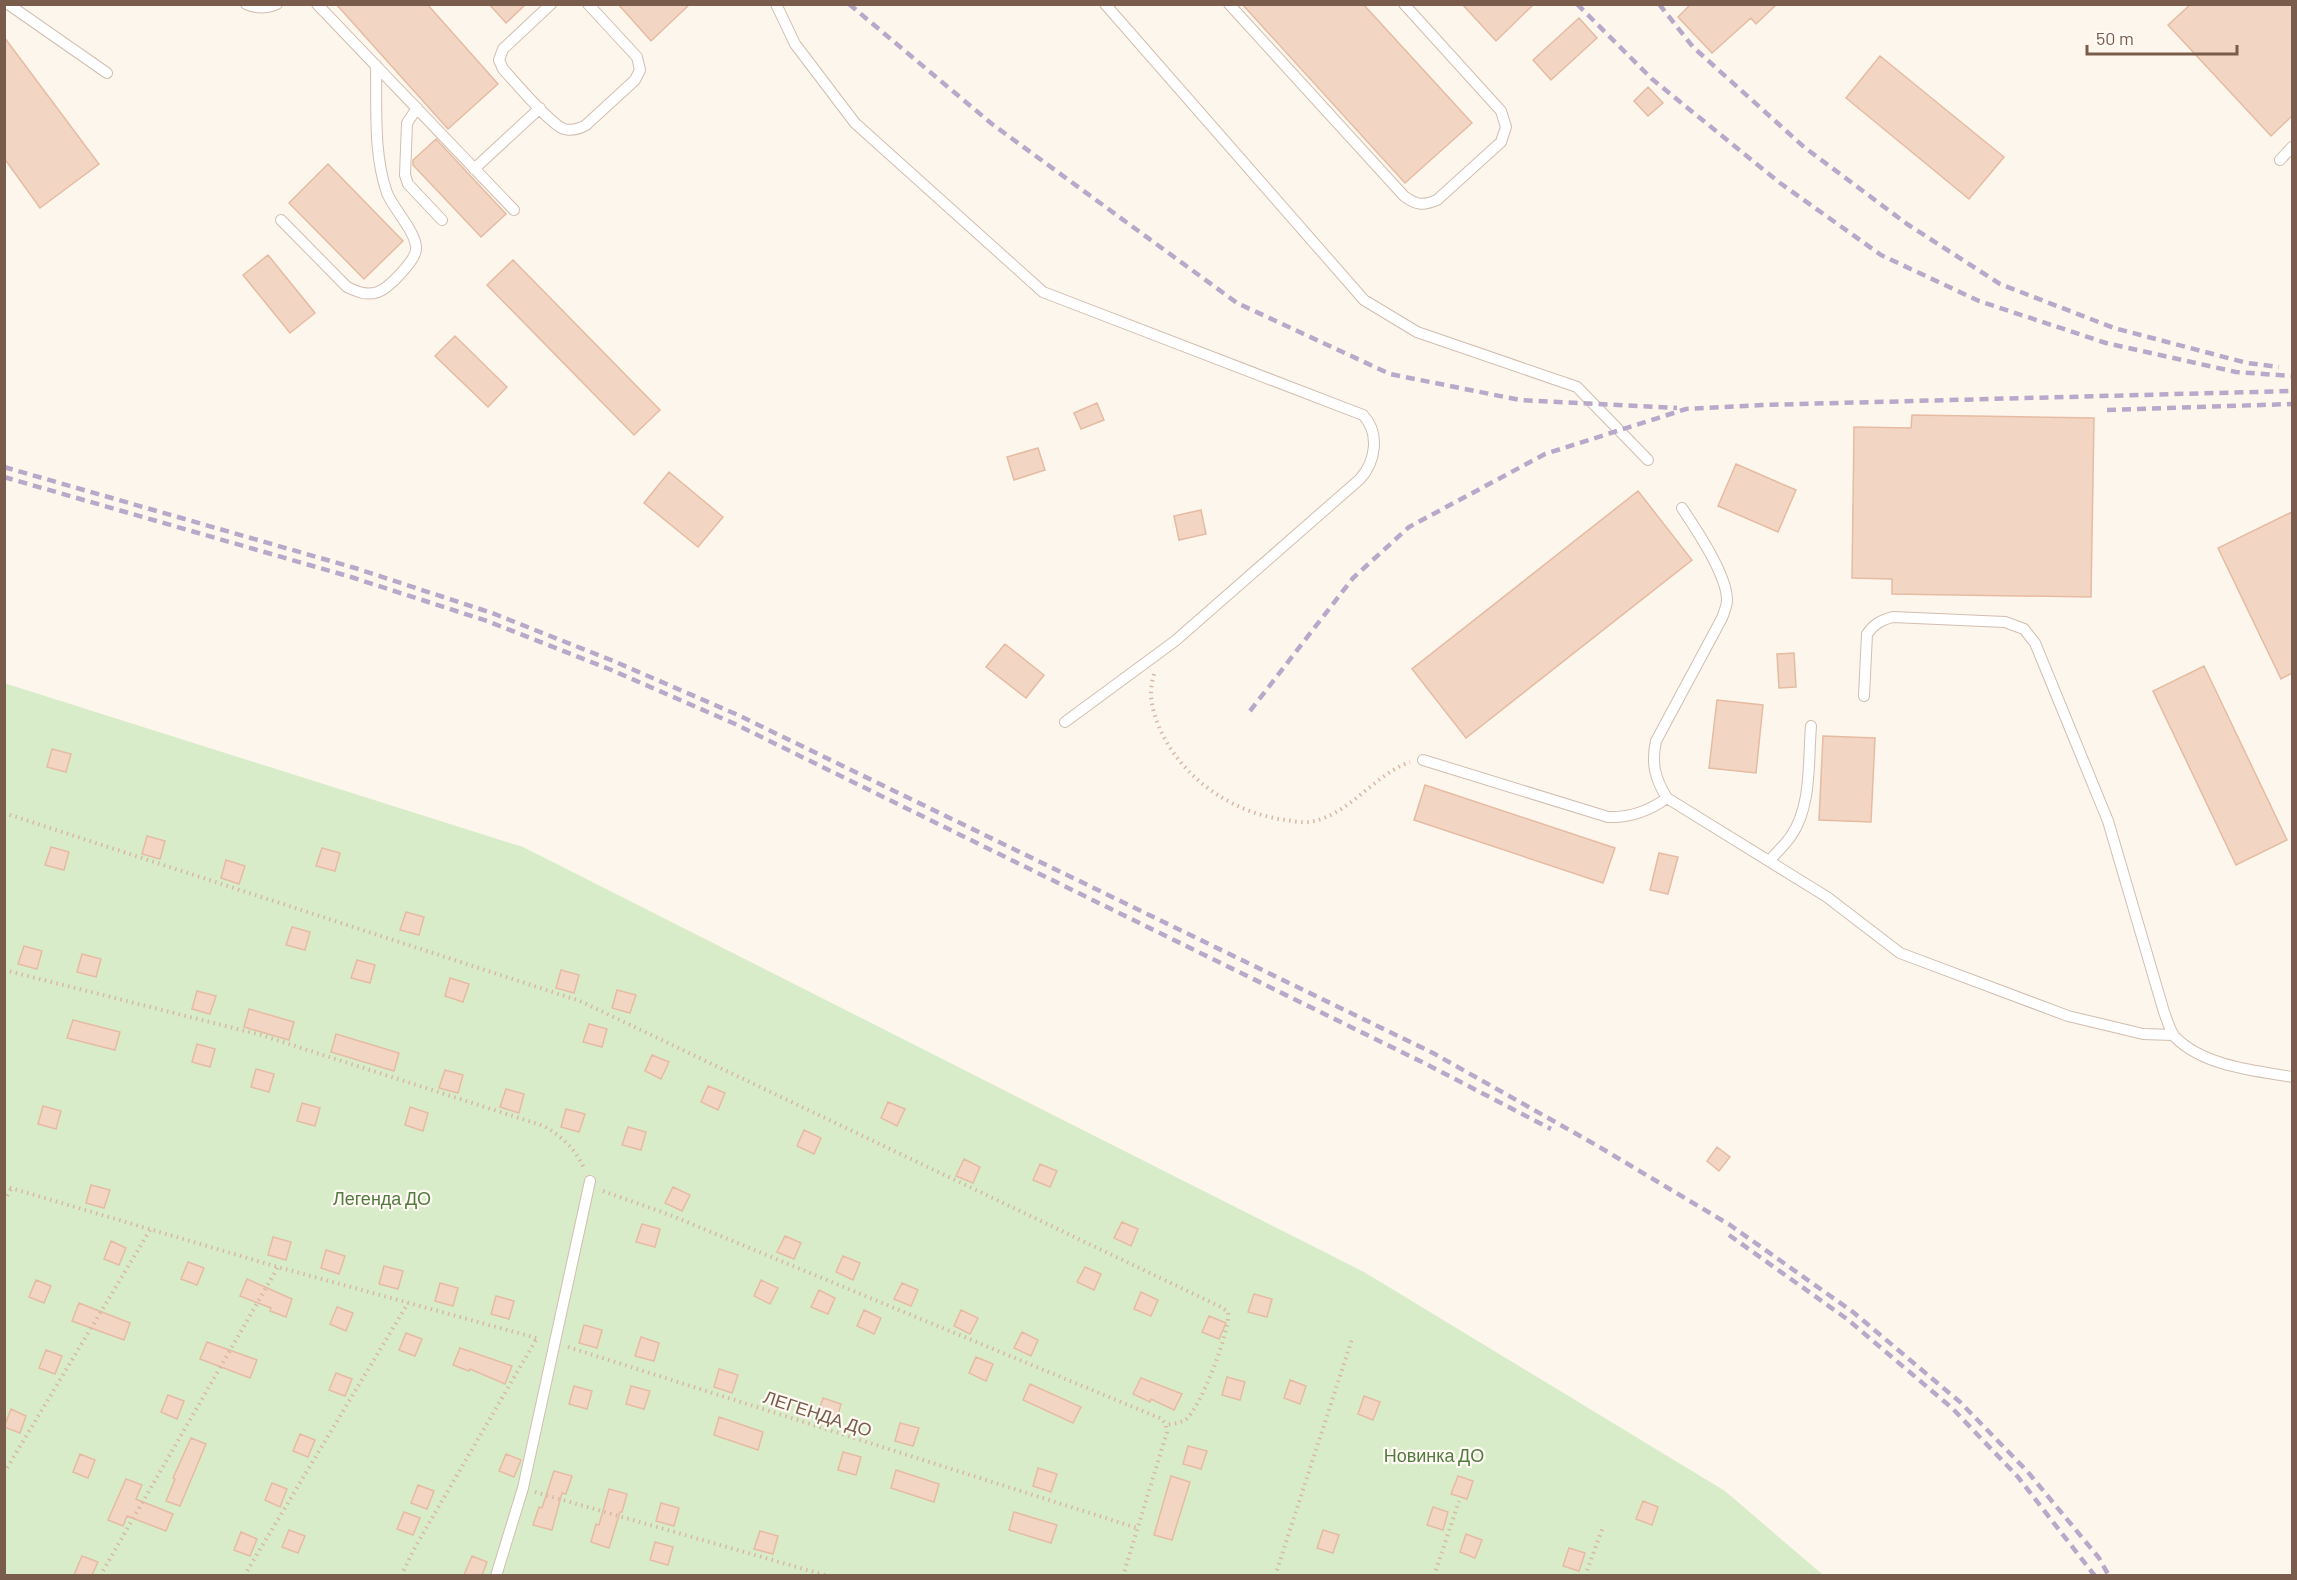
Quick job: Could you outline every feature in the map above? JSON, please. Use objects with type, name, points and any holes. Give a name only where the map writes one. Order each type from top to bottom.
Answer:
[{"type":"lane","points":[[8,4],[107,73]]},
{"type":"lane","points":[[246,4],[254,8],[265,8],[277,4]]},
{"type":"lane","points":[[317,4],[514,210]]},
{"type":"lane","points":[[551,4],[503,49],[499,60],[503,69],[562,129],[579,129],[586,125],[639,76],[640,63],[637,57],[588,4]]},
{"type":"lane","points":[[776,4],[795,44],[855,123],[1043,292],[1363,415],[1371,423],[1375,435],[1374,447],[1368,470],[1360,479],[1175,641],[1065,723]]},
{"type":"lane","points":[[1105,4],[1364,300],[1417,332],[1577,387],[1648,460]]},
{"type":"lane","points":[[1229,4],[1404,196],[1419,205],[1437,200],[1501,142],[1506,127],[1501,111],[1404,4]]},
{"type":"lane","points":[[280,220],[347,287],[360,294],[376,293],[384,289],[414,260],[417,250],[415,239],[393,206],[382,178],[378,144],[376,65]]},
{"type":"lane","points":[[417,108],[411,115],[406,130],[405,176],[408,184],[442,220]]},
{"type":"lane","points":[[474,169],[540,108]]},
{"type":"lane","points":[[2280,160],[2292,147]]},
{"type":"lane","points":[[1682,508],[1706,546],[1723,582],[1727,600],[1722,618],[1656,741],[1653,755],[1654,768],[1658,783],[1667,798],[1827,897],[1900,953],[2068,1017],[2143,1034],[2173,1035]]},
{"type":"lane","points":[[1864,696],[1867,634],[1882,620],[1893,617],[2005,622],[2024,629],[2035,643],[2108,821],[2164,1012],[2173,1035],[2186,1047],[2236,1067],[2292,1077]]},
{"type":"lane","points":[[1769,861],[1791,836],[1800,820],[1811,726]]},
{"type":"lane","points":[[1423,760],[1608,817],[1621,818],[1637,814],[1652,809],[1667,798]]},
{"type":"lane","points":[[496,1575],[523,1488],[590,1181]]},
{"type":"path","points":[[1155,671],[1150,692],[1155,718],[1168,746],[1181,764],[1211,791],[1263,816],[1307,823],[1325,818],[1406,764],[1423,760]]},
{"type":"path","points":[[4,813],[580,1001],[1221,1307],[1228,1312],[1228,1328],[1201,1397],[1194,1409],[1185,1420],[1166,1425],[1167,1432],[1123,1575]]},
{"type":"path","name":"ЛЕГЕНДА ДО","points":[[4,1186],[278,1267],[555,1343],[1137,1528]]},
{"type":"path","points":[[4,1201],[11,1189]]},
{"type":"path","points":[[4,1473],[150,1230]]},
{"type":"path","points":[[100,1575],[278,1267]]},
{"type":"path","points":[[244,1575],[408,1303]]},
{"type":"path","points":[[401,1575],[537,1338]]},
{"type":"path","points":[[1275,1575],[1352,1340]]},
{"type":"path","points":[[523,1488],[828,1575]]},
{"type":"path","points":[[1434,1575],[1459,1501]]},
{"type":"path","points":[[1586,1575],[1603,1527]]},
{"type":"green space","name":"Легенда ДО","points":[[4,683],[523,847],[1364,1272],[1725,1491],[1823,1575],[5,1575]]},
{"type":"building","points":[[336,4],[427,4],[498,84],[448,129]]},
{"type":"building","points":[[489,4],[526,4],[506,23]]},
{"type":"building","points":[[618,4],[690,4],[651,41]]},
{"type":"building","points":[[1242,4],[1363,4],[1472,123],[1405,183]]},
{"type":"building","points":[[1462,4],[1534,4],[1496,41]]},
{"type":"building","points":[[1691,4],[1777,4],[1756,24],[1751,18],[1712,53],[1678,17]]},
{"type":"building","points":[[2191,4],[2292,4],[2292,116],[2271,136],[2168,25]]},
{"type":"building","points":[[1579,18],[1597,38],[1551,80],[1533,60]]},
{"type":"building","points":[[4,37],[99,164],[40,208],[4,158]]},
{"type":"building","points":[[1880,56],[2004,157],[1969,199],[1846,98]]},
{"type":"building","points":[[1648,87],[1663,103],[1648,116],[1634,101]]},
{"type":"building","points":[[436,139],[506,214],[481,237],[413,165],[413,160]]},
{"type":"building","points":[[328,164],[403,241],[364,279],[289,203]]},
{"type":"building","points":[[268,255],[315,313],[290,333],[243,275]]},
{"type":"building","points":[[513,260],[660,410],[634,435],[487,285]]},
{"type":"building","points":[[455,336],[507,387],[488,407],[435,356]]},
{"type":"building","points":[[1097,403],[1104,420],[1081,429],[1074,413]]},
{"type":"building","points":[[1912,415],[2094,418],[2091,597],[1892,594],[1892,579],[1852,578],[1854,427],[1911,428]]},
{"type":"building","points":[[1038,448],[1045,470],[1014,480],[1007,457]]},
{"type":"building","points":[[1736,464],[1796,490],[1778,532],[1718,506]]},
{"type":"building","points":[[669,472],[723,517],[698,547],[644,503]]},
{"type":"building","points":[[1638,491],[1692,560],[1466,738],[1412,669]]},
{"type":"building","points":[[1201,510],[1206,534],[1179,540],[1174,516]]},
{"type":"building","points":[[2292,512],[2292,673],[2281,679],[2218,548]]},
{"type":"building","points":[[1005,644],[1044,675],[1026,698],[986,667]]},
{"type":"building","points":[[1794,653],[1796,687],[1779,688],[1777,654]]},
{"type":"building","points":[[2204,666],[2287,840],[2236,865],[2153,691]]},
{"type":"building","points":[[1717,700],[1763,705],[1756,773],[1709,768]]},
{"type":"building","points":[[1823,736],[1875,738],[1871,822],[1819,820]]},
{"type":"building","points":[[52,749],[71,754],[66,772],[47,767]]},
{"type":"building","points":[[1425,785],[1615,848],[1603,883],[1414,820]]},
{"type":"building","points":[[147,836],[165,841],[160,859],[142,854]]},
{"type":"building","points":[[51,847],[69,852],[64,870],[45,865]]},
{"type":"building","points":[[322,848],[340,853],[335,871],[316,866]]},
{"type":"building","points":[[1659,853],[1678,857],[1668,894],[1650,890]]},
{"type":"building","points":[[226,860],[245,866],[239,884],[221,878]]},
{"type":"building","points":[[406,912],[424,917],[419,935],[400,930]]},
{"type":"building","points":[[292,927],[310,932],[305,950],[286,945]]},
{"type":"building","points":[[24,946],[42,951],[37,969],[18,964]]},
{"type":"building","points":[[82,954],[101,959],[96,977],[77,972]]},
{"type":"building","points":[[357,960],[375,965],[370,983],[351,978]]},
{"type":"building","points":[[561,970],[579,975],[574,993],[556,988]]},
{"type":"building","points":[[450,978],[469,984],[463,1002],[445,996]]},
{"type":"building","points":[[617,990],[636,995],[630,1013],[612,1008]]},
{"type":"building","points":[[197,991],[216,996],[210,1014],[192,1009]]},
{"type":"building","points":[[249,1009],[294,1022],[289,1040],[244,1027]]},
{"type":"building","points":[[73,1020],[120,1032],[115,1050],[67,1038]]},
{"type":"building","points":[[589,1024],[607,1029],[602,1047],[583,1042]]},
{"type":"building","points":[[336,1034],[399,1053],[394,1071],[331,1052]]},
{"type":"building","points":[[197,1044],[215,1049],[210,1067],[192,1062]]},
{"type":"building","points":[[652,1055],[669,1062],[661,1079],[645,1071]]},
{"type":"building","points":[[256,1069],[274,1074],[269,1092],[251,1087]]},
{"type":"building","points":[[445,1070],[463,1075],[458,1093],[439,1088]]},
{"type":"building","points":[[708,1086],[725,1093],[718,1110],[701,1102]]},
{"type":"building","points":[[506,1089],[524,1094],[519,1113],[500,1107]]},
{"type":"building","points":[[888,1102],[905,1109],[897,1126],[881,1118]]},
{"type":"building","points":[[302,1103],[320,1108],[315,1126],[297,1121]]},
{"type":"building","points":[[43,1106],[61,1111],[56,1129],[38,1124]]},
{"type":"building","points":[[410,1107],[428,1113],[423,1131],[405,1125]]},
{"type":"building","points":[[566,1109],[585,1114],[579,1132],[561,1127]]},
{"type":"building","points":[[628,1127],[646,1132],[641,1150],[622,1145]]},
{"type":"building","points":[[804,1130],[821,1138],[814,1154],[797,1146]]},
{"type":"building","points":[[1717,1147],[1730,1157],[1719,1171],[1707,1161]]},
{"type":"building","points":[[964,1159],[980,1167],[973,1183],[956,1176]]},
{"type":"building","points":[[1040,1164],[1057,1171],[1050,1187],[1033,1180]]},
{"type":"building","points":[[91,1185],[110,1190],[104,1208],[86,1203]]},
{"type":"building","points":[[673,1187],[690,1195],[682,1211],[665,1203]]},
{"type":"building","points":[[1122,1222],[1138,1229],[1131,1246],[1114,1238]]},
{"type":"building","points":[[642,1224],[660,1229],[655,1247],[636,1242]]},
{"type":"building","points":[[785,1236],[801,1243],[794,1259],[777,1252]]},
{"type":"building","points":[[273,1237],[291,1242],[286,1260],[268,1255]]},
{"type":"building","points":[[111,1241],[126,1248],[119,1265],[104,1259]]},
{"type":"building","points":[[326,1250],[345,1256],[339,1274],[321,1268]]},
{"type":"building","points":[[843,1256],[860,1263],[853,1280],[836,1272]]},
{"type":"building","points":[[188,1262],[204,1268],[197,1285],[181,1279]]},
{"type":"building","points":[[384,1266],[403,1271],[398,1289],[379,1284]]},
{"type":"building","points":[[1085,1267],[1101,1274],[1094,1290],[1077,1282]]},
{"type":"building","points":[[247,1279],[292,1299],[286,1317],[270,1311],[271,1308],[240,1296]]},
{"type":"building","points":[[36,1280],[51,1286],[44,1303],[29,1297]]},
{"type":"building","points":[[761,1280],[778,1288],[770,1304],[754,1296]]},
{"type":"building","points":[[440,1283],[458,1288],[453,1306],[435,1301]]},
{"type":"building","points":[[902,1283],[918,1290],[911,1306],[894,1299]]},
{"type":"building","points":[[819,1290],[835,1298],[828,1314],[811,1307]]},
{"type":"building","points":[[1141,1292],[1158,1300],[1151,1316],[1134,1309]]},
{"type":"building","points":[[1254,1294],[1272,1299],[1267,1317],[1248,1312]]},
{"type":"building","points":[[496,1296],[514,1301],[509,1319],[491,1314]]},
{"type":"building","points":[[79,1303],[130,1323],[124,1340],[72,1321]]},
{"type":"building","points":[[337,1307],[353,1313],[346,1331],[330,1324]]},
{"type":"building","points":[[864,1310],[881,1318],[874,1334],[857,1326]]},
{"type":"building","points":[[961,1310],[978,1318],[970,1334],[954,1326]]},
{"type":"building","points":[[1209,1316],[1226,1323],[1219,1339],[1202,1332]]},
{"type":"building","points":[[584,1325],[602,1330],[597,1348],[579,1343]]},
{"type":"building","points":[[1022,1332],[1038,1340],[1031,1356],[1014,1348]]},
{"type":"building","points":[[406,1333],[422,1339],[415,1356],[399,1350]]},
{"type":"building","points":[[641,1337],[659,1343],[654,1361],[635,1356]]},
{"type":"building","points":[[207,1342],[257,1360],[250,1378],[200,1359]]},
{"type":"building","points":[[460,1348],[512,1366],[505,1384],[470,1369],[469,1371],[453,1365]]},
{"type":"building","points":[[46,1350],[62,1356],[55,1374],[39,1368]]},
{"type":"building","points":[[976,1357],[993,1364],[986,1381],[969,1373]]},
{"type":"building","points":[[719,1369],[738,1375],[732,1393],[714,1387]]},
{"type":"building","points":[[336,1373],[352,1379],[345,1396],[329,1390]]},
{"type":"building","points":[[1227,1377],[1245,1382],[1240,1400],[1222,1395]]},
{"type":"building","points":[[1141,1378],[1182,1394],[1174,1410],[1151,1399],[1150,1402],[1133,1394]]},
{"type":"building","points":[[1290,1380],[1306,1386],[1300,1404],[1284,1398]]},
{"type":"building","points":[[1030,1384],[1081,1407],[1073,1423],[1023,1400]]},
{"type":"building","points":[[574,1386],[592,1391],[587,1409],[569,1404]]},
{"type":"building","points":[[631,1386],[650,1391],[644,1409],[626,1404]]},
{"type":"building","points":[[168,1395],[184,1401],[177,1419],[161,1412]]},
{"type":"building","points":[[1364,1396],[1380,1402],[1373,1420],[1358,1414]]},
{"type":"building","points":[[823,1398],[841,1404],[836,1422],[817,1416]]},
{"type":"building","points":[[11,1409],[26,1416],[20,1433],[4,1427]]},
{"type":"building","points":[[719,1417],[763,1432],[758,1450],[714,1435]]},
{"type":"building","points":[[900,1423],[919,1428],[913,1446],[895,1441]]},
{"type":"building","points":[[300,1434],[315,1440],[308,1457],[293,1451]]},
{"type":"building","points":[[191,1438],[206,1444],[180,1506],[166,1501],[175,1479],[173,1478]]},
{"type":"building","points":[[1188,1446],[1207,1451],[1201,1469],[1183,1464]]},
{"type":"building","points":[[843,1452],[861,1457],[856,1475],[838,1470]]},
{"type":"building","points":[[80,1454],[95,1460],[88,1478],[73,1472]]},
{"type":"building","points":[[506,1454],[521,1460],[514,1477],[499,1471]]},
{"type":"building","points":[[1038,1468],[1057,1474],[1051,1492],[1033,1486]]},
{"type":"building","points":[[896,1470],[939,1484],[934,1502],[891,1488]]},
{"type":"building","points":[[554,1471],[572,1476],[566,1494],[562,1493],[552,1530],[533,1525],[539,1507],[542,1508]]},
{"type":"building","points":[[1171,1476],[1190,1482],[1172,1540],[1154,1535]]},
{"type":"building","points":[[1458,1476],[1473,1481],[1467,1499],[1451,1494]]},
{"type":"building","points":[[126,1479],[142,1485],[136,1499],[173,1514],[166,1531],[127,1516],[123,1526],[108,1520]]},
{"type":"building","points":[[272,1483],[287,1489],[280,1507],[265,1500]]},
{"type":"building","points":[[418,1485],[434,1491],[427,1509],[411,1503]]},
{"type":"building","points":[[609,1489],[627,1494],[609,1548],[591,1542],[596,1524],[599,1525]]},
{"type":"building","points":[[1643,1501],[1658,1507],[1652,1525],[1636,1519]]},
{"type":"building","points":[[661,1503],[679,1508],[674,1526],[656,1521]]},
{"type":"building","points":[[1433,1507],[1448,1512],[1443,1530],[1427,1525]]},
{"type":"building","points":[[404,1512],[420,1518],[413,1535],[397,1529]]},
{"type":"building","points":[[1014,1512],[1057,1525],[1051,1543],[1009,1530]]},
{"type":"building","points":[[289,1530],[305,1536],[298,1553],[282,1547]]},
{"type":"building","points":[[1323,1530],[1339,1535],[1333,1553],[1317,1548]]},
{"type":"building","points":[[760,1531],[778,1536],[773,1554],[754,1549]]},
{"type":"building","points":[[241,1532],[257,1539],[250,1556],[234,1550]]},
{"type":"building","points":[[1466,1534],[1482,1540],[1475,1558],[1460,1552]]},
{"type":"building","points":[[655,1542],[673,1547],[668,1565],[650,1560]]},
{"type":"building","points":[[1569,1548],[1585,1553],[1579,1571],[1563,1566]]},
{"type":"building","points":[[82,1556],[98,1562],[92,1575],[74,1575]]},
{"type":"building","points":[[472,1556],[487,1562],[482,1575],[464,1575]]},
{"type":"railway","points":[[849,4],[992,124],[1237,303],[1390,374],[1520,400],[1677,408]]},
{"type":"railway","points":[[1577,4],[1652,79],[1780,183],[1881,255],[1979,301],[2106,343],[2236,372],[2292,376]]},
{"type":"railway","points":[[1659,4],[1693,47],[1804,147],[1907,224],[2000,284],[2114,328],[2247,363],[2279,367]]},
{"type":"railway","points":[[1250,711],[1353,578],[1409,527],[1545,454],[1686,409],[2292,391]]},
{"type":"railway","points":[[2107,410],[2292,404]]},
{"type":"railway","points":[[4,467],[355,568],[492,613],[611,660],[738,715],[1433,1053],[1596,1145],[1730,1225],[1853,1312],[1960,1402],[2027,1471],[2099,1558],[2109,1576]]},
{"type":"railway","points":[[4,477],[351,577],[487,621],[609,669],[733,723],[1426,1064],[1551,1129]]},
{"type":"railway","points":[[1729,1235],[1847,1319],[1952,1408],[2018,1477],[2095,1576]]},
{"type":"park label","name":"Новинка ДО","points":[[1434,1455]]}]
